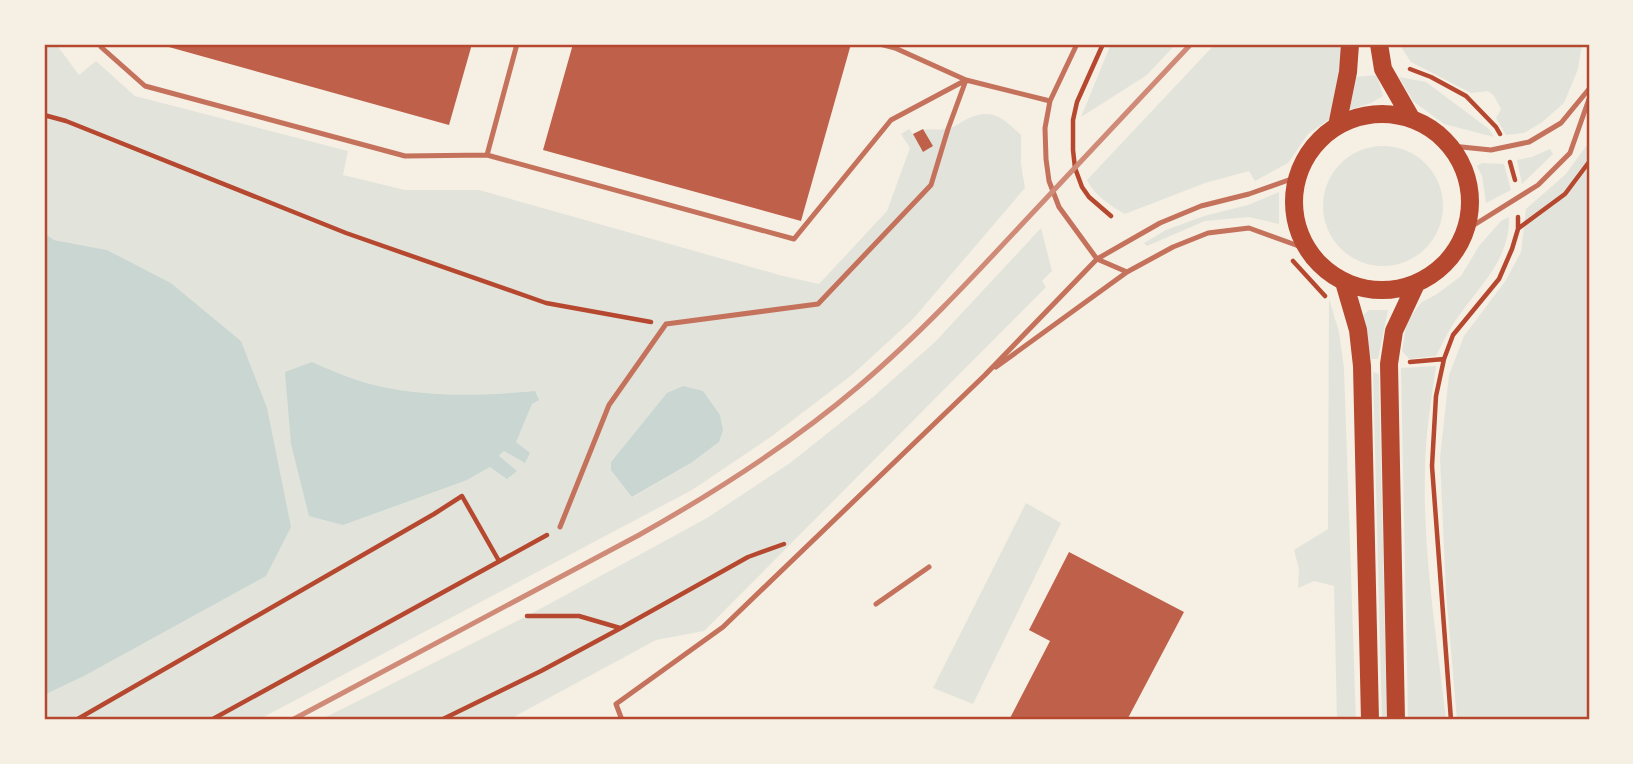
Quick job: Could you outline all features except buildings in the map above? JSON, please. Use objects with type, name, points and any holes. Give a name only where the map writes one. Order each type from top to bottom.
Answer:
[{"type":"main road","points":[[1337,126],[1348,72],[1350,44]]},
{"type":"main road","points":[[1379,44],[1383,69],[1410,118]]},
{"type":"main road","points":[[1385,113],[1410,118],[1433,129],[1452,146],[1466,172],[1471,201],[1466,230],[1455,253],[1438,271],[1416,284],[1392,290],[1367,289],[1344,282],[1323,268],[1307,250],[1297,227],[1294,202],[1297,177],[1306,157],[1320,139],[1337,126],[1360,116],[1385,113]]},
{"type":"main road","points":[[1344,282],[1358,330],[1362,366],[1370,720]]},
{"type":"main road","points":[[1396,720],[1389,364],[1394,331],[1416,284]]},
{"type":"lane","points":[[100,44],[145,86],[405,156],[487,155],[794,239],[891,120],[966,80]]},
{"type":"lane","points":[[487,155],[517,44]]},
{"type":"lane","points":[[880,44],[895,48],[966,80],[1050,102]]},
{"type":"lane","points":[[1077,44],[1050,102],[1045,128],[1049,181],[1059,207],[1097,259],[1127,272]]},
{"type":"lane","points":[[560,527],[609,405],[666,324],[818,304],[931,185],[966,80]]},
{"type":"lane","points":[[1452,146],[1491,150],[1529,142],[1562,122],[1589,89]]},
{"type":"lane","points":[[1466,230],[1538,185],[1570,153],[1589,99]]},
{"type":"lane","points":[[622,720],[616,704],[723,626],[985,375],[1097,259],[1160,223],[1202,206],[1249,194],[1297,177]]},
{"type":"lane","points":[[985,375],[1127,272],[1172,247],[1208,233],[1249,228],[1307,250]]},
{"type":"lane","points":[[876,604],[929,567]]},
{"type":"path","points":[[1103,44],[1077,102],[1073,120],[1075,168],[1088,197],[1111,216]]},
{"type":"path","points":[[1383,69],[1402,67],[1431,77],[1466,96],[1496,127],[1507,146],[1519,197]]},
{"type":"path","points":[[44,116],[66,121],[346,233],[546,303],[666,324]]},
{"type":"path","points":[[1451,720],[1432,466],[1436,396],[1444,359],[1453,335],[1499,279],[1518,229],[1565,194],[1589,162]]},
{"type":"path","points":[[76,720],[462,496],[499,561]]},
{"type":"path","points":[[211,720],[560,527]]},
{"type":"path","points":[[441,720],[541,671],[748,557],[786,543]]},
{"type":"path","points":[[527,616],[579,616],[621,628]]},
{"type":"shaded area","points":[[44,44],[56,44],[79,75],[96,61],[135,96],[348,151],[343,175],[405,190],[479,190],[819,284],[887,211],[910,148],[901,134],[909,129],[913,134],[926,129],[949,128],[983,114],[997,116],[1021,135],[1021,164],[1025,188],[913,319],[853,374],[772,436],[692,490],[258,720],[44,720],[44,695],[82,677],[241,341],[171,283],[107,250],[54,240],[44,233]],"holes":[[[312,362],[363,382],[405,391],[470,395],[535,391],[515,443],[525,463],[504,451],[490,467],[466,480]],[[683,386],[719,442],[691,463],[633,497],[611,462],[667,394]]]},
{"type":"shaded area","points":[[1111,44],[1176,44],[1147,75],[1081,117]]},
{"type":"shaded area","points":[[1215,44],[1359,45],[1355,77],[1377,75],[1383,96],[1371,103],[1337,114],[1308,134],[1288,163],[1255,181],[1249,171],[1205,183],[1125,214],[1098,195],[1087,180]]},
{"type":"shaded area","points":[[1399,44],[1582,44],[1578,69],[1564,103],[1541,123],[1524,133],[1506,135],[1496,118],[1501,109],[1494,96],[1488,91],[1471,93],[1411,62]]},
{"type":"shaded area","points":[[1399,77],[1426,82],[1489,129],[1494,137],[1444,124],[1413,101]]},
{"type":"shaded area","points":[[1589,142],[1589,720],[1457,720],[1446,592],[1440,458],[1449,375],[1464,336],[1506,280],[1521,252],[1526,209],[1566,174]]},
{"type":"shaded area","points":[[1383,146],[1406,151],[1425,164],[1438,183],[1443,206],[1438,229],[1425,248],[1406,261],[1383,266],[1360,261],[1341,248],[1328,229],[1323,206],[1328,183],[1341,164],[1360,151]]},
{"type":"shaded area","points":[[1550,149],[1553,154],[1522,184],[1517,160]]},
{"type":"shaded area","points":[[1482,163],[1504,164],[1511,190],[1486,203],[1482,176],[1477,166]]},
{"type":"shaded area","points":[[1279,192],[1279,224],[1249,217],[1205,221],[1147,246],[1144,243],[1166,230],[1204,216],[1248,205]]},
{"type":"shaded area","points":[[1509,217],[1505,246],[1499,259],[1455,322],[1436,356],[1409,359],[1402,351],[1407,321],[1422,302],[1461,276],[1479,246],[1501,221]]},
{"type":"shaded area","points":[[1041,228],[1052,271],[1042,281],[1046,287],[704,631],[656,640],[508,720],[320,720],[527,616],[707,518],[790,463],[873,397],[935,342]]},
{"type":"shaded area","points":[[44,233],[54,240],[107,250],[171,283],[241,341],[267,408],[291,527],[266,576],[44,695]]},
{"type":"shaded area","points":[[1329,299],[1339,332],[1344,368],[1356,720],[1337,720],[1334,586],[1314,581],[1298,588],[1299,569],[1294,550],[1328,529]]},
{"type":"shaded area","points":[[1369,310],[1388,310],[1378,359],[1371,359],[1363,315]]},
{"type":"shaded area","points":[[312,362],[363,382],[405,391],[470,395],[535,391],[539,400],[532,404],[516,442],[530,453],[525,463],[504,451],[499,456],[517,471],[507,479],[490,467],[467,480],[343,525],[309,516],[291,444],[285,372]]},
{"type":"shaded area","points":[[1436,366],[1426,446],[1425,504],[1431,597],[1446,720],[1408,720],[1401,368]]},
{"type":"shaded area","points":[[1373,372],[1379,374],[1387,720],[1382,720]]},
{"type":"shaded area","points":[[683,386],[703,391],[720,415],[723,430],[719,442],[691,463],[632,497],[611,470],[611,462],[667,393]]},
{"type":"shaded area","points":[[1026,503],[1061,523],[973,704],[933,688]]},
{"type":"railway","points":[[292,720],[639,535],[725,484],[807,428],[881,367],[944,307],[1191,44]]}]
